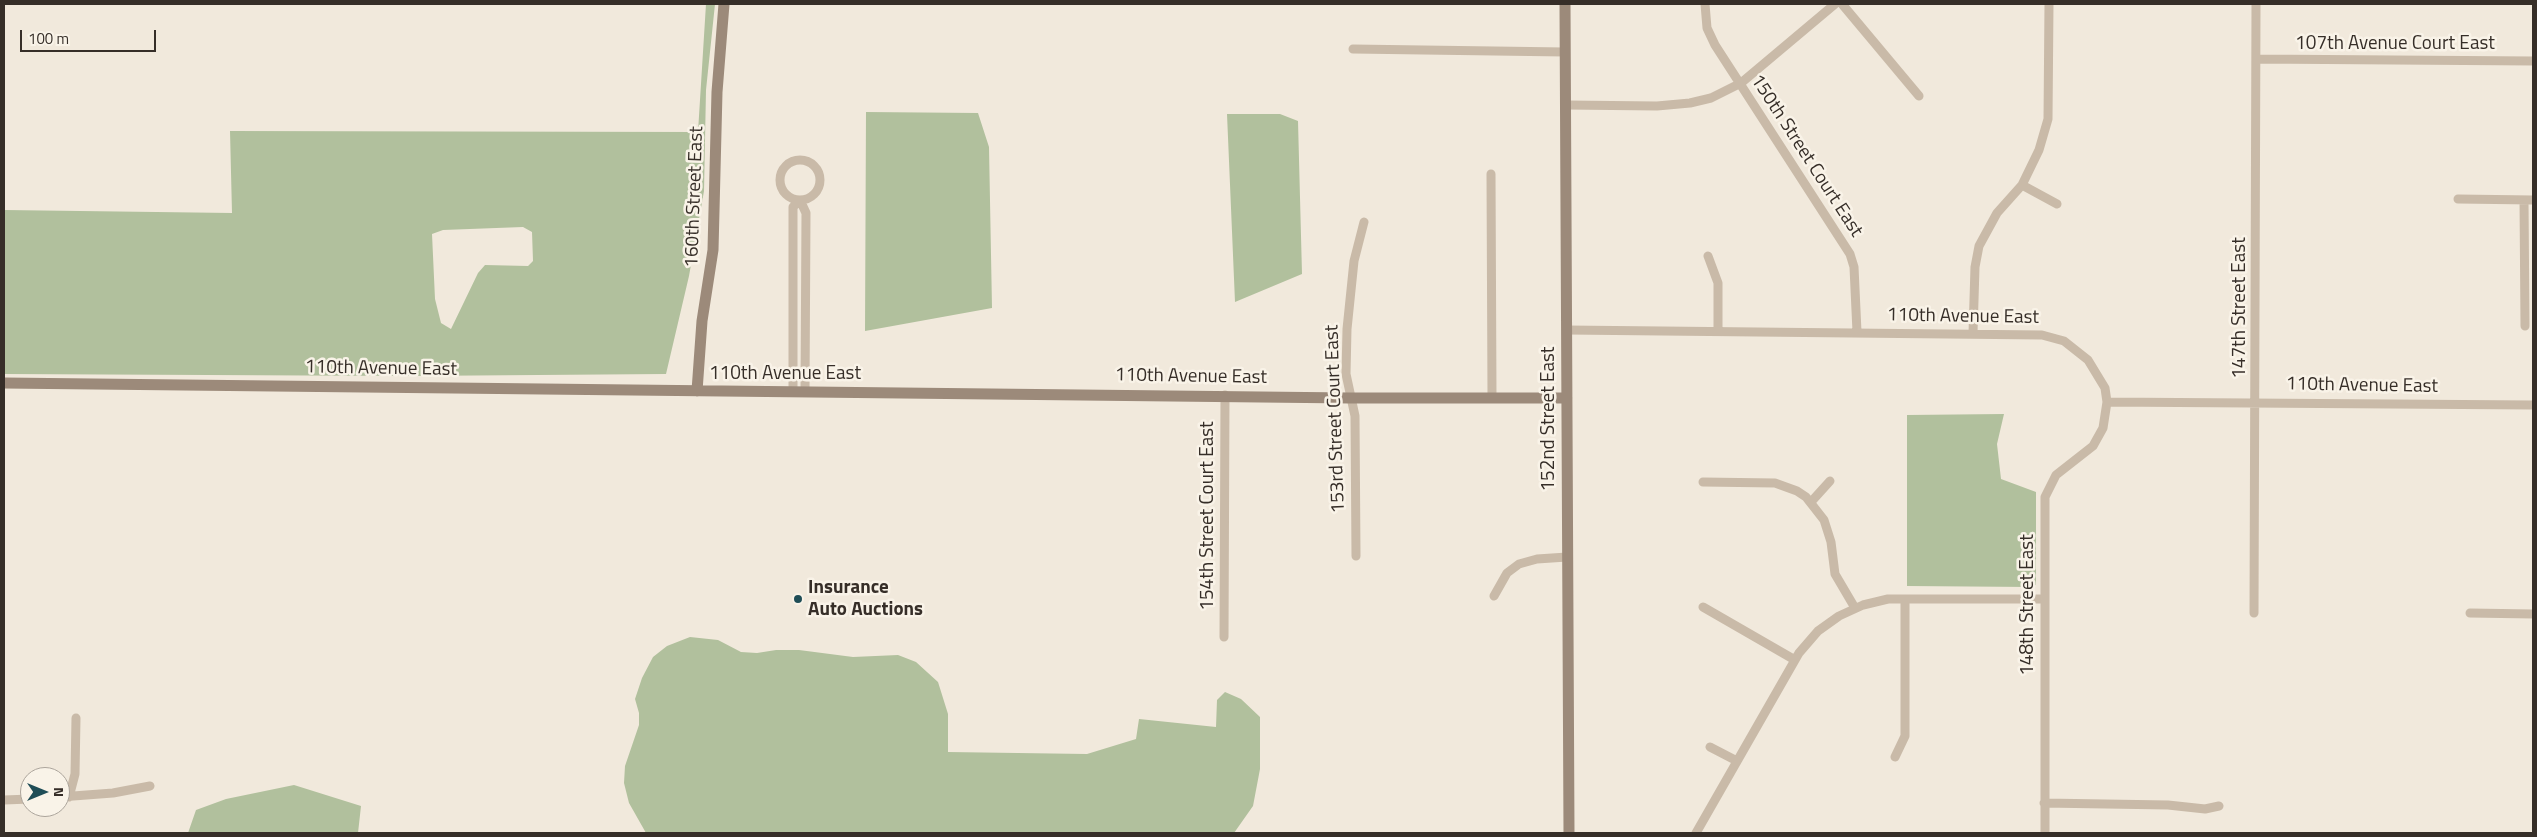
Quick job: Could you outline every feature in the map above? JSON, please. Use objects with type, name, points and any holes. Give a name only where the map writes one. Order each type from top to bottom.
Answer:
[{"type":"street","name":"160th Street East","points":[[697,391],[702,321],[713,250],[717,92],[724,4]]},
{"type":"street","name":"152nd Street East","points":[[1565,4],[1569,833]]},
{"type":"street","name":"150th Street Court East","points":[[1705,4],[1707,28],[1732,75],[1741,84],[1753,106],[1850,254],[1854,267],[1857,332]]},
{"type":"street","points":[[1566,105],[1657,106],[1690,103],[1711,98],[1741,84],[1835,4]]},
{"type":"street","points":[[1842,4],[1919,96]]},
{"type":"street","points":[[1973,333],[1975,267],[1980,246],[1997,213],[2022,185],[2039,150],[2048,119],[2049,4]]},
{"type":"street","name":"147th Street East","points":[[2254,613],[2256,4]]},
{"type":"street","points":[[1353,49],[1565,52]]},
{"type":"street","name":"107th Avenue Court East","points":[[2256,60],[2533,61]]},
{"type":"street","points":[[799,392],[793,207],[800,200],[812,195],[816,190],[819,177],[814,166],[802,160],[795,160],[784,167],[780,179],[783,191],[788,196],[800,200],[806,213],[799,392]]},
{"type":"street","points":[[1491,174],[1492,397]]},
{"type":"street","points":[[2022,185],[2057,204]]},
{"type":"street","points":[[2458,199],[2529,200],[2525,326]]},
{"type":"street","name":"153rd Street Court East","points":[[1356,556],[1355,416],[1346,374],[1349,291],[1364,222]]},
{"type":"street","points":[[1708,256],[1715,269],[1718,283],[1718,331]]},
{"type":"street","name":"110th Avenue East","points":[[1566,330],[2042,335],[2064,341],[2081,352],[2094,368],[2105,388],[2107,402],[2533,405]]},
{"type":"street","name":"110th Avenue East","points":[[4,383],[1350,398],[1567,398]]},
{"type":"street","name":"154th Street Court East","points":[[1224,637],[1225,396]]},
{"type":"street","name":"148th Street East","points":[[2045,833],[2044,599],[2046,491],[2056,475],[2087,453],[2097,442],[2103,428],[2107,402]]},
{"type":"street","points":[[1811,502],[1830,481]]},
{"type":"street","points":[[1703,482],[1775,483],[1797,491],[1811,502],[1820,513],[1828,531],[1835,574],[1855,608]]},
{"type":"street","points":[[1494,596],[1507,573],[1519,564],[1537,559],[1567,557]]},
{"type":"street","points":[[1895,757],[1905,736],[1905,599]]},
{"type":"street","points":[[1698,833],[1795,660],[1818,631],[1839,616],[1855,608],[1888,600],[2044,599]]},
{"type":"street","points":[[1703,607],[1795,660]]},
{"type":"street","points":[[2470,613],[2533,614]]},
{"type":"street","points":[[70,786],[75,774],[76,718]]},
{"type":"street","points":[[1710,748],[1737,761]]},
{"type":"street","points":[[70,797],[113,793],[150,786]]},
{"type":"street","points":[[4,800],[20,799]]},
{"type":"street","points":[[2044,803],[2168,805],[2205,809],[2219,806]]},
{"type":"green space","points":[[706,4],[715,4],[706,90],[704,191],[689,276],[666,374],[410,376],[4,374],[4,210],[232,213],[230,131],[698,132]],"holes":[[[523,227],[532,232],[533,261],[528,266],[485,265],[478,273],[451,329],[441,323],[435,299],[432,234],[443,230]]]},
{"type":"green space","points":[[866,112],[978,113],[989,147],[992,308],[865,331]]},
{"type":"green space","points":[[1227,114],[1280,114],[1298,121],[1302,274],[1235,302]]},
{"type":"green space","points":[[2004,414],[1997,444],[2001,479],[2036,492],[2036,585],[2031,587],[1907,586],[1907,415]]},
{"type":"green space","points":[[690,637],[718,640],[741,652],[757,653],[776,650],[799,650],[853,657],[898,655],[916,662],[938,682],[948,714],[948,752],[1087,754],[1136,739],[1139,719],[1216,727],[1217,700],[1225,692],[1241,699],[1260,717],[1260,769],[1253,806],[1234,833],[646,833],[629,803],[624,783],[625,766],[639,725],[639,713],[635,699],[642,678],[653,657],[667,646]]},
{"type":"green space","points":[[294,785],[361,806],[358,833],[188,833],[196,810],[226,799]]},
{"type":"place","name":"Insurance Auto Auctions","points":[[798,599]]}]
